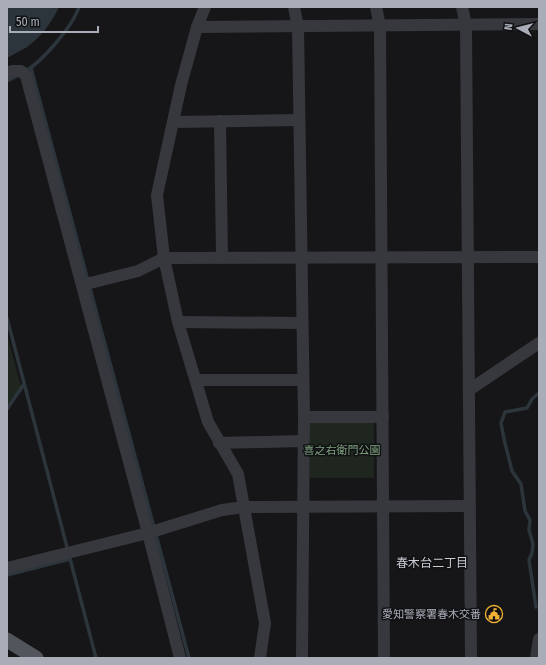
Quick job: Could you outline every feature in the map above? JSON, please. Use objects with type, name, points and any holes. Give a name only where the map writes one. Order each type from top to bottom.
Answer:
[{"type":"main road","points":[[7,640],[36,658]]},
{"type":"street","points":[[205,7],[197,28],[181,85],[157,195],[164,258],[178,322],[208,422],[238,474],[265,623],[260,658]]},
{"type":"street","points":[[294,7],[298,27],[300,258],[304,417],[302,507],[302,658]]},
{"type":"street","points":[[376,7],[380,26],[380,258],[384,505],[384,658]]},
{"type":"street","points":[[462,7],[466,24],[470,658]]},
{"type":"street","points":[[197,28],[539,24]]},
{"type":"street","points":[[7,74],[12,71],[21,71],[26,76],[180,658]]},
{"type":"street","points":[[174,122],[298,120]]},
{"type":"street","points":[[220,121],[222,258]]},
{"type":"street","points":[[82,285],[138,271],[164,258],[539,257]]},
{"type":"street","points":[[178,322],[302,323]]},
{"type":"street","points":[[469,390],[539,343]]},
{"type":"street","points":[[196,380],[303,380]]},
{"type":"street","points":[[304,417],[383,417]]},
{"type":"street","points":[[219,443],[303,441]]},
{"type":"street","points":[[7,568],[148,533],[222,510],[244,507],[384,505],[470,506]]},
{"type":"street","points":[[536,658],[539,639]]},
{"type":"green space","points":[[7,334],[22,391],[7,406]]},
{"type":"green space","name":"喜之右衛門公園","points":[[374,422],[374,478],[310,478],[309,423]]},
{"type":"shaded area","points":[[7,7],[59,7],[49,24],[37,39],[27,47],[7,58]]},
{"type":"waterway","points":[[24,72],[56,43],[70,24],[79,7]]},
{"type":"waterway","points":[[31,68],[189,658]]},
{"type":"waterway","points":[[7,81],[19,75]]},
{"type":"waterway","points":[[7,318],[96,658]]},
{"type":"waterway","points":[[7,409],[24,384]]},
{"type":"waterway","points":[[536,607],[529,560],[532,553],[533,544],[529,530],[530,520],[525,511],[521,484],[512,471],[501,423],[505,412],[527,408],[532,399],[539,393]]},
{"type":"waterway","points":[[7,575],[70,559]]},
{"type":"place","name":"愛知警察署春木交番","points":[[494,614]]},
{"type":"district","name":"春木台二丁目","points":[[432,563]]}]
